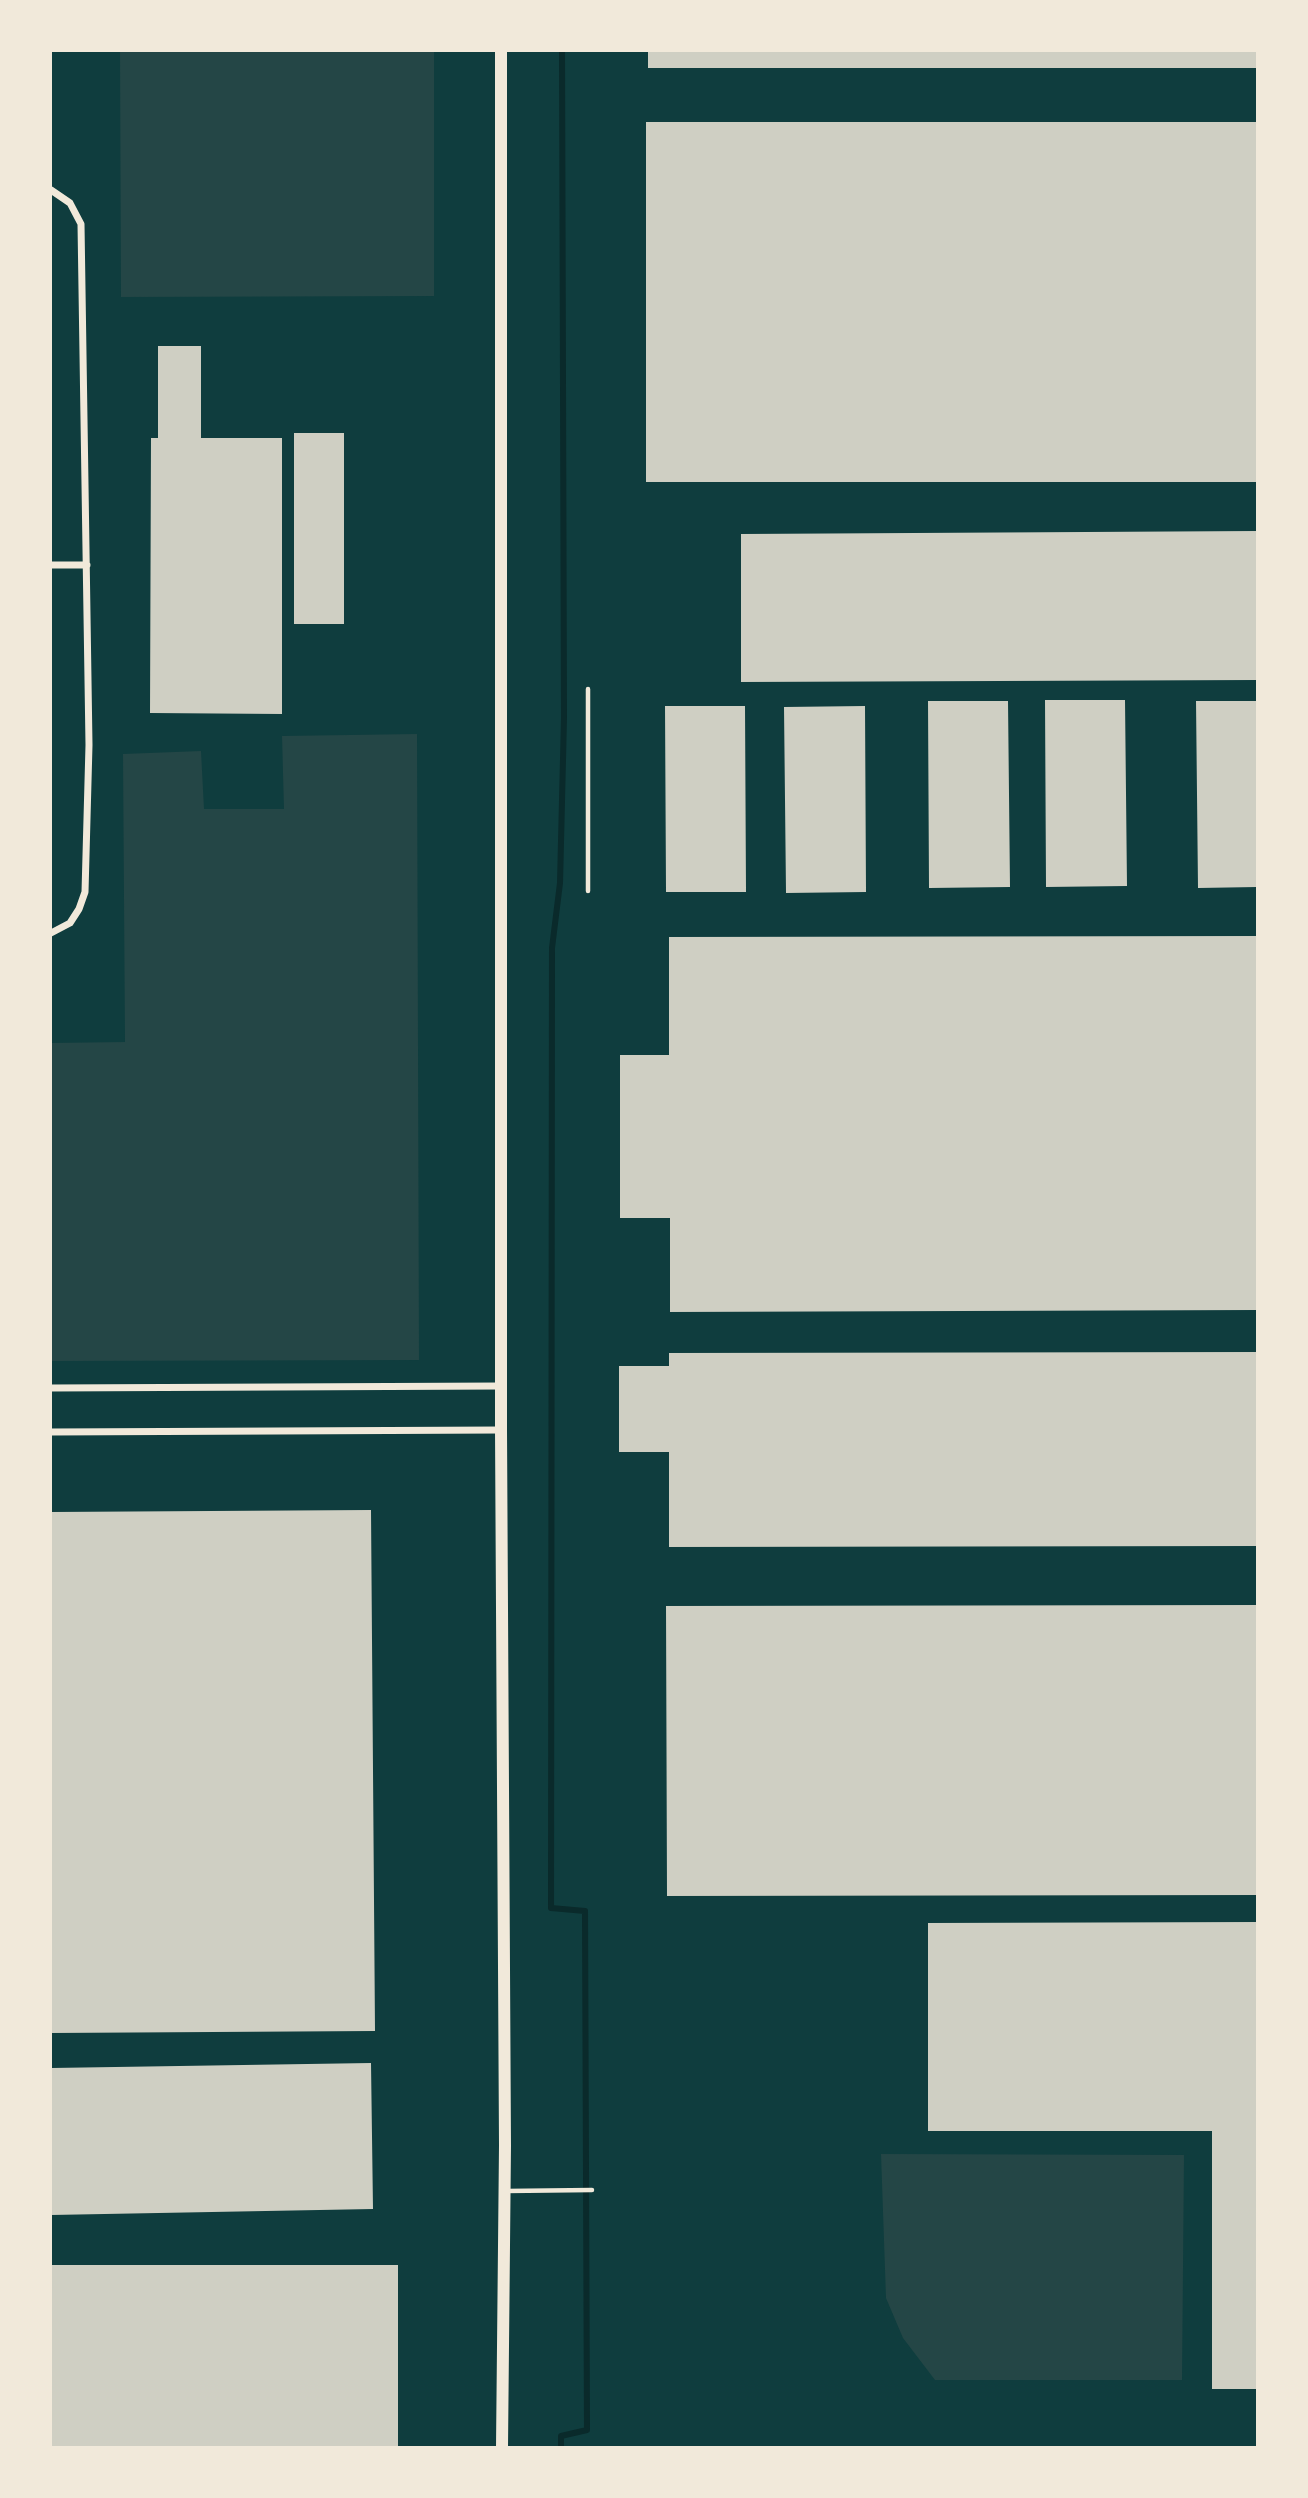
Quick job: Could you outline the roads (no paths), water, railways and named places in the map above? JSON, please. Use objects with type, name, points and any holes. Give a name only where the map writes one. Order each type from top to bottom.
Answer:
[{"type":"street","points":[[501,51],[501,1430],[505,2191],[502,2447]]},
{"type":"street","points":[[51,190],[71,203],[81,224],[89,745],[85,892],[70,923],[51,933]]},
{"type":"street","points":[[51,565],[87,565]]},
{"type":"street","points":[[51,1388],[501,1386]]},
{"type":"street","points":[[51,1432],[501,1430]]},
{"type":"lane","points":[[588,891],[589,689]]},
{"type":"lane","points":[[505,2191],[592,2190]]},
{"type":"waterway","points":[[561,2447],[561,2436],[587,2430],[585,1911],[551,1908],[552,948],[560,883],[564,718],[562,51]]}]
